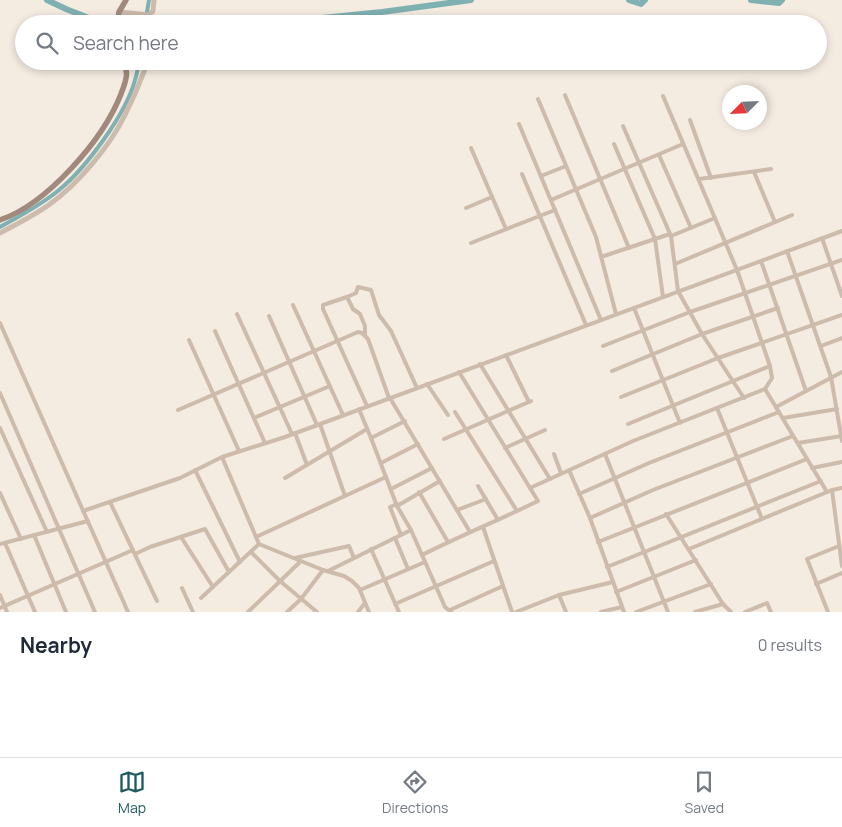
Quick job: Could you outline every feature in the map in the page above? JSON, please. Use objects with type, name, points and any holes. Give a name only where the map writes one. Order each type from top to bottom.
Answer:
[{"type":"main road","points":[[118,14],[126,0]]},
{"type":"main road","points":[[0,220],[21,210],[51,188],[90,146],[104,128],[118,100],[126,79],[126,70]]},
{"type":"street","points":[[118,14],[146,15],[153,12],[154,0]]},
{"type":"street","points":[[0,233],[22,222],[50,204],[63,193],[106,146],[124,117],[145,70]]},
{"type":"street","points":[[564,95],[629,248]]},
{"type":"street","points":[[530,488],[680,422],[765,389],[772,378],[770,366],[737,270],[663,96]]},
{"type":"street","points":[[538,99],[596,237],[616,314]]},
{"type":"street","points":[[690,120],[711,178]]},
{"type":"street","points":[[519,124],[601,320]]},
{"type":"street","points":[[623,126],[671,235],[678,291],[702,334],[744,398]]},
{"type":"street","points":[[614,144],[655,239],[662,297]]},
{"type":"street","points":[[551,200],[684,144]]},
{"type":"street","points":[[470,148],[506,229]]},
{"type":"street","points":[[659,155],[691,228]]},
{"type":"street","points":[[541,176],[566,166]]},
{"type":"street","points":[[698,180],[771,169]]},
{"type":"street","points":[[754,172],[775,222]]},
{"type":"street","points":[[522,174],[586,325]]},
{"type":"street","points":[[466,208],[492,197]]},
{"type":"street","points":[[471,243],[555,210]]},
{"type":"street","points":[[675,264],[792,215]]},
{"type":"street","points":[[601,257],[671,235],[715,218]]},
{"type":"street","points":[[84,511],[180,478],[222,457],[358,410],[842,231]]},
{"type":"street","points":[[822,238],[842,296]]},
{"type":"street","points":[[787,251],[832,377],[842,441]]},
{"type":"street","points":[[761,260],[806,391]]},
{"type":"street","points":[[604,346],[690,312],[842,260]]},
{"type":"street","points":[[367,406],[322,307],[356,293],[358,287],[371,290],[379,315],[391,330],[417,388]]},
{"type":"street","points":[[347,297],[353,309],[360,314],[365,326],[365,335]]},
{"type":"street","points":[[293,305],[343,415]]},
{"type":"street","points":[[634,308],[680,422]]},
{"type":"street","points":[[612,371],[702,334],[778,308]]},
{"type":"street","points":[[237,314],[307,465]]},
{"type":"street","points":[[620,397],[718,358],[842,315]]},
{"type":"street","points":[[270,316],[330,452],[345,496]]},
{"type":"street","points":[[0,323],[128,612]]},
{"type":"street","points":[[215,331],[265,443]]},
{"type":"street","points":[[178,410],[358,332],[365,335],[368,339],[390,398],[470,532]]},
{"type":"street","points":[[820,346],[842,338]]},
{"type":"street","points":[[189,340],[239,451]]},
{"type":"street","points":[[444,439],[530,402],[506,355]]},
{"type":"street","points":[[480,364],[550,479]]},
{"type":"street","points":[[628,424],[770,366]]},
{"type":"street","points":[[422,555],[538,501],[459,372]]},
{"type":"street","points":[[776,407],[842,372]]},
{"type":"street","points":[[427,384],[448,415]]},
{"type":"street","points":[[254,418],[330,386]]},
{"type":"street","points":[[765,389],[827,492]]},
{"type":"street","points":[[0,393],[95,612]]},
{"type":"street","points":[[717,408],[762,519]]},
{"type":"street","points":[[782,418],[837,409]]},
{"type":"street","points":[[358,410],[372,438],[397,505],[411,530],[445,607],[450,611],[503,586]]},
{"type":"street","points":[[456,412],[517,511]]},
{"type":"street","points":[[579,494],[779,412]]},
{"type":"street","points":[[372,438],[405,421]]},
{"type":"street","points":[[0,428],[47,532]]},
{"type":"street","points":[[285,478],[367,429]]},
{"type":"street","points":[[505,448],[545,430]]},
{"type":"street","points":[[590,518],[793,436]]},
{"type":"street","points":[[798,443],[842,436]]},
{"type":"street","points":[[381,463],[418,444]]},
{"type":"street","points":[[554,454],[562,474]]},
{"type":"street","points":[[606,454],[668,612]]},
{"type":"street","points":[[222,457],[259,544],[326,571],[344,576],[360,590],[369,612]]},
{"type":"street","points":[[598,542],[807,459]]},
{"type":"street","points":[[812,468],[842,462]]},
{"type":"street","points":[[391,489],[432,468]]},
{"type":"street","points":[[196,470],[240,562]]},
{"type":"street","points":[[569,470],[590,518],[624,612]]},
{"type":"street","points":[[256,537],[386,477]]},
{"type":"street","points":[[400,535],[390,507],[397,505],[440,480]]},
{"type":"street","points":[[607,566],[820,481]]},
{"type":"street","points":[[478,486],[498,520]]},
{"type":"street","points":[[689,549],[832,490],[842,488]]},
{"type":"street","points":[[832,490],[842,566]]},
{"type":"street","points":[[420,492],[448,542]]},
{"type":"street","points":[[0,493],[21,539]]},
{"type":"street","points":[[457,510],[486,499]]},
{"type":"street","points":[[110,502],[157,601]]},
{"type":"street","points":[[666,514],[731,612]]},
{"type":"street","points":[[34,612],[2,544],[88,521]]},
{"type":"street","points":[[483,527],[512,612]]},
{"type":"street","points":[[135,554],[150,547],[205,529],[229,572]]},
{"type":"street","points":[[288,612],[326,571],[411,530]]},
{"type":"street","points":[[34,535],[66,612]]},
{"type":"street","points":[[180,537],[212,587]]},
{"type":"street","points":[[395,538],[408,569]]},
{"type":"street","points":[[201,598],[259,544]]},
{"type":"street","points":[[295,558],[349,546],[354,558]]},
{"type":"street","points":[[828,612],[807,559],[840,548]]},
{"type":"street","points":[[371,549],[399,612]]},
{"type":"street","points":[[2,607],[133,550]]},
{"type":"street","points":[[251,552],[280,581],[317,612]]},
{"type":"street","points":[[616,592],[696,560]]},
{"type":"street","points":[[248,612],[301,561]]},
{"type":"street","points":[[395,604],[494,561]]},
{"type":"street","points":[[360,590],[425,562]]},
{"type":"street","points":[[816,584],[842,573]]},
{"type":"street","points":[[516,612],[559,595],[613,582]]},
{"type":"street","points":[[636,612],[711,584]]},
{"type":"street","points":[[182,588],[193,612]]},
{"type":"street","points":[[0,595],[2,607],[7,612]]},
{"type":"street","points":[[559,595],[566,612]]},
{"type":"street","points":[[358,612],[365,603]]},
{"type":"street","points":[[745,612],[767,603],[771,612]]},
{"type":"street","points":[[695,612],[709,610],[724,604]]},
{"type":"street","points":[[601,612],[622,607]]},
{"type":"waterway","points":[[47,0],[81,15]]},
{"type":"waterway","points":[[146,15],[149,0]]},
{"type":"waterway","points":[[352,15],[471,0]]},
{"type":"waterway","points":[[629,0],[641,4],[645,0]]},
{"type":"waterway","points":[[751,0],[779,3],[782,0]]},
{"type":"waterway","points":[[0,227],[52,195],[81,168],[104,140],[114,124],[130,94],[137,70]]}]
